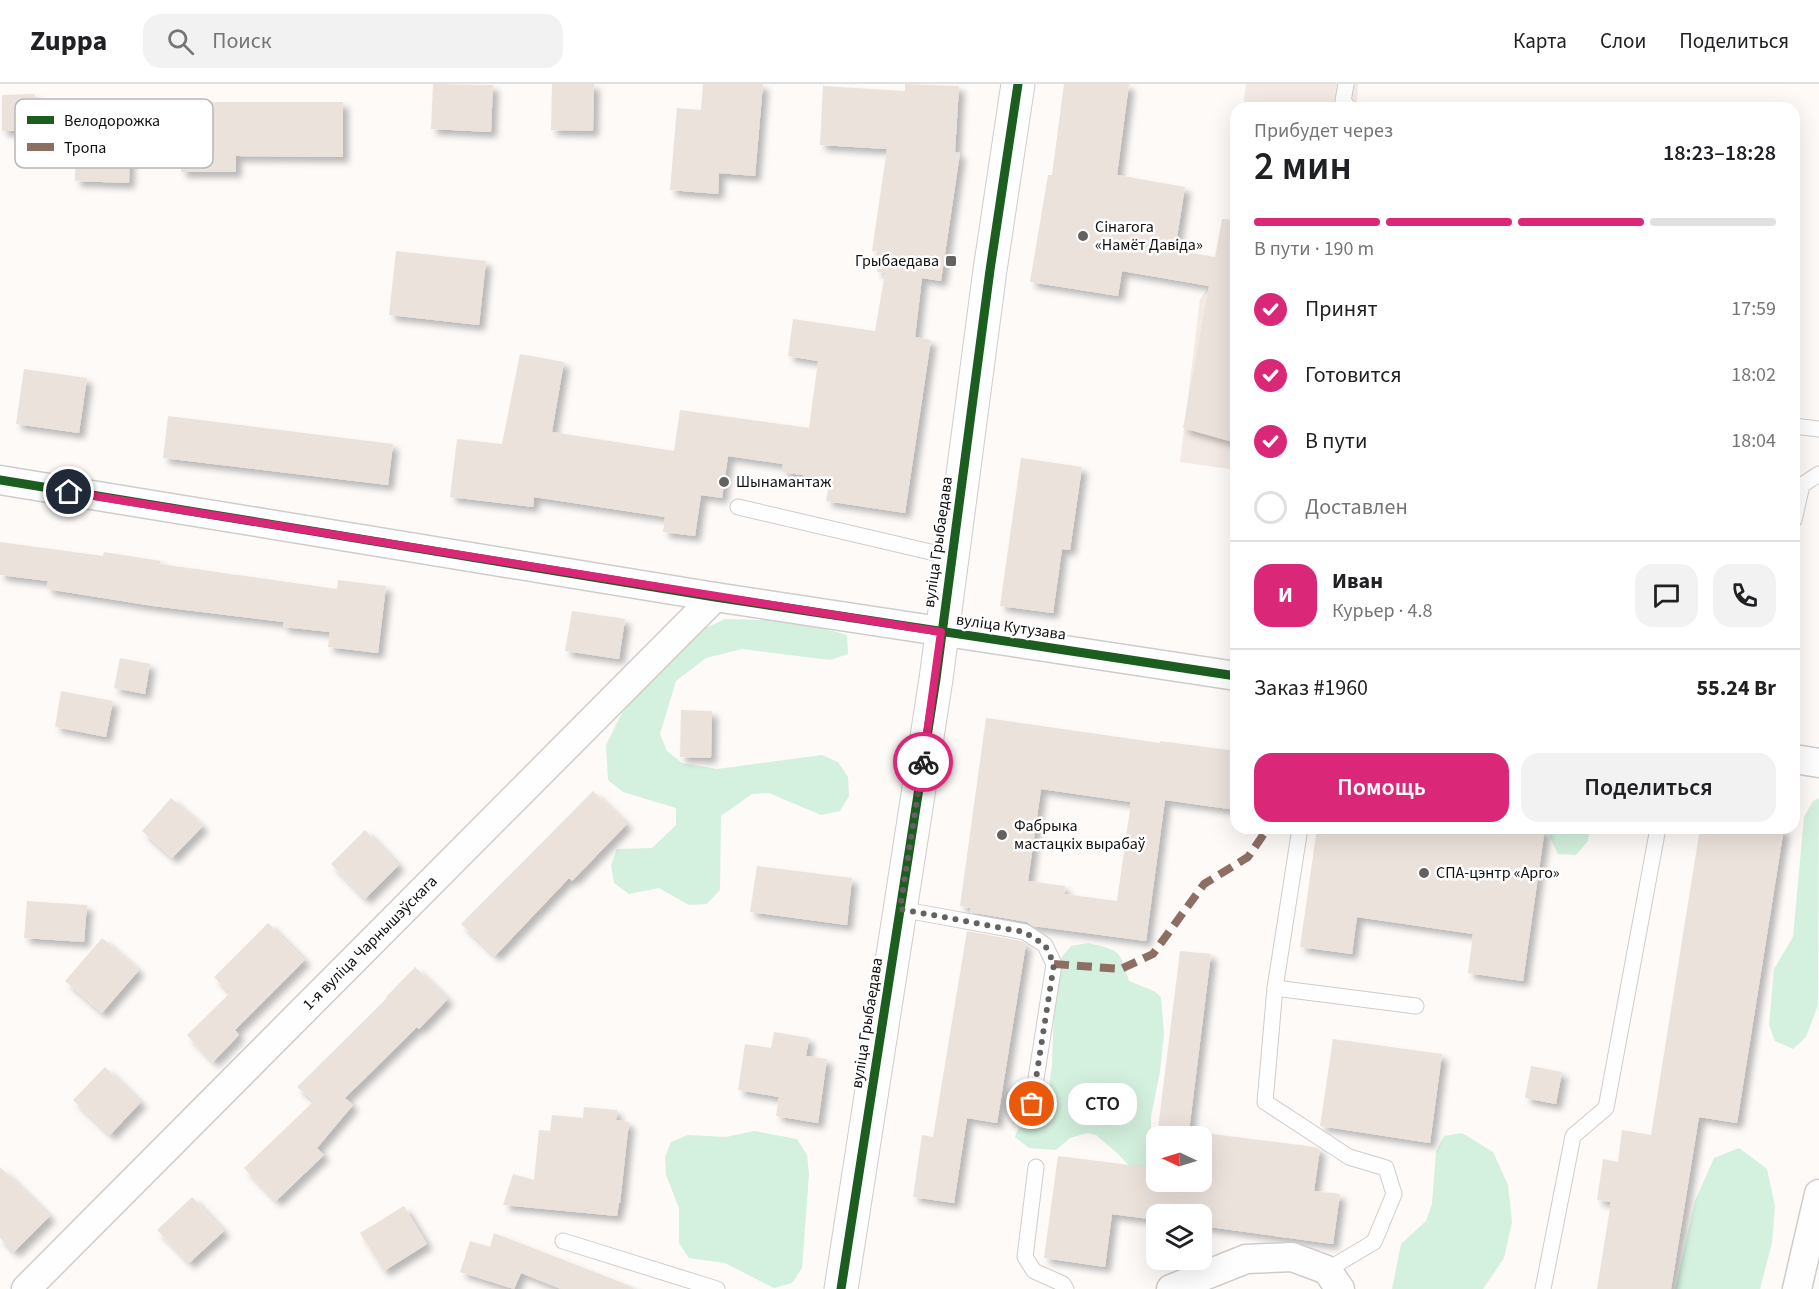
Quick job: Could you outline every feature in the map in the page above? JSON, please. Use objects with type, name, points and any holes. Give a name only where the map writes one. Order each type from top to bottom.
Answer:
[{"type":"street","name":"вуліца Грыбаедава","points":[[841,1289],[936,679],[990,270],[1018,84]]},
{"type":"street","name":"вуліца Кутузава","points":[[0,480],[715,597],[1230,675]]},
{"type":"street","name":"1-я вуліца Чарнышэўскага","points":[[26,1289],[715,597]]},
{"type":"street","points":[[1800,760],[1819,763]]},
{"type":"street","points":[[1797,1289],[1819,1194]]},
{"type":"street","points":[[1171,1289],[1246,1259],[1292,1257],[1334,1280]]},
{"type":"lane","points":[[1344,102],[1346,84]]},
{"type":"lane","points":[[1800,427],[1819,429]]},
{"type":"lane","points":[[1800,494],[1802,485],[1819,474]]},
{"type":"lane","points":[[738,507],[952,556]]},
{"type":"lane","points":[[1299,834],[1275,988],[1265,1102],[1349,1157],[1386,1168],[1394,1194],[1374,1242],[1334,1280]]},
{"type":"lane","points":[[1543,1289],[1573,1136],[1606,1108],[1657,834]]},
{"type":"lane","points":[[900,909],[1024,932],[1045,945],[1054,964],[1032,1104]]},
{"type":"lane","points":[[1275,988],[1416,1006]]},
{"type":"lane","points":[[1036,1167],[1024,1257],[1034,1271],[1063,1284],[1066,1289]]},
{"type":"lane","points":[[563,1241],[717,1289]]},
{"type":"shaded area","points":[[1246,84],[1358,84],[1357,102],[1244,102]]},
{"type":"shaded area","points":[[1230,251],[1230,469],[1180,462],[1200,299],[1227,262]]},
{"type":"green space","points":[[725,619],[796,621],[847,635],[848,654],[830,660],[742,649],[706,658],[676,681],[660,734],[667,751],[682,763],[717,769],[822,755],[838,762],[848,777],[849,796],[840,811],[821,815],[769,793],[752,794],[721,816],[720,890],[707,904],[689,905],[659,888],[629,894],[614,883],[611,865],[617,849],[652,848],[676,825],[676,808],[623,792],[608,780],[606,745],[622,713],[693,634]]},
{"type":"green space","points":[[1819,798],[1818,1005],[1806,1037],[1793,1049],[1775,1041],[1769,1025],[1774,969],[1793,937],[1804,817],[1813,801]]},
{"type":"green space","points":[[1550,834],[1589,834],[1588,841],[1576,855],[1558,854]]},
{"type":"green space","points":[[1088,943],[1113,950],[1120,957],[1129,981],[1154,991],[1161,997],[1164,1034],[1151,1126],[1146,1126],[1146,1180],[1141,1178],[1096,1135],[1087,1133],[1070,1138],[1056,1150],[1029,1148],[1015,1137],[1018,1129],[1042,1116],[1046,1109],[1052,1065],[1055,977],[1060,959],[1071,946]]},
{"type":"green space","points":[[754,1131],[797,1139],[807,1155],[809,1174],[802,1268],[792,1283],[774,1288],[725,1263],[689,1258],[679,1243],[679,1208],[666,1175],[665,1157],[671,1142],[688,1135],[726,1137]]},
{"type":"green space","points":[[1462,1133],[1493,1152],[1508,1185],[1512,1222],[1504,1258],[1483,1289],[1392,1289],[1401,1244],[1426,1221],[1432,1204],[1436,1151],[1444,1136]]},
{"type":"green space","points":[[1739,1148],[1767,1169],[1775,1206],[1772,1243],[1760,1289],[1675,1289],[1695,1201],[1714,1158]]},
{"type":"green space","points":[[1212,1169],[1237,1169],[1252,1178],[1212,1182]]},
{"type":"building","points":[[433,84],[493,85],[491,132],[431,129]]},
{"type":"building","points":[[552,84],[594,84],[593,131],[551,130]]},
{"type":"building","points":[[703,84],[763,84],[755,176],[719,173],[718,194],[670,190],[677,108],[701,110]]},
{"type":"building","points":[[905,84],[959,86],[955,152],[960,153],[941,281],[922,278],[915,337],[931,340],[905,513],[826,501],[830,479],[782,472],[783,464],[728,456],[722,498],[701,495],[695,536],[663,532],[665,517],[534,497],[533,507],[450,497],[457,439],[502,444],[520,354],[564,362],[552,432],[674,451],[680,410],[809,428],[818,361],[788,356],[793,319],[875,331],[885,273],[877,272],[880,252],[872,251],[887,149],[820,145],[823,86],[905,91]]},
{"type":"building","points":[[1064,84],[1129,84],[1117,175],[1185,187],[1175,250],[1215,257],[1222,219],[1230,220],[1230,441],[1183,428],[1209,286],[1122,271],[1118,296],[1030,282],[1048,175],[1052,175]]},
{"type":"building","points":[[35,94],[35,99],[15,99],[15,131],[2,131],[2,95]]},
{"type":"building","points":[[213,102],[343,102],[343,157],[236,156],[236,172],[181,172],[181,168],[213,168]]},
{"type":"building","points":[[75,168],[129,168],[129,183],[75,181]]},
{"type":"building","points":[[396,251],[486,261],[479,325],[389,315]]},
{"type":"building","points":[[24,369],[87,378],[79,433],[16,424]]},
{"type":"building","points":[[168,416],[393,444],[388,485],[163,458]]},
{"type":"building","points":[[1021,458],[1082,467],[1070,550],[1062,549],[1053,613],[1000,606]]},
{"type":"building","points":[[0,542],[103,556],[104,552],[161,561],[160,564],[337,589],[338,580],[386,586],[378,653],[328,647],[330,632],[283,627],[284,622],[153,606],[47,589],[48,581],[0,575]]},
{"type":"building","points":[[572,611],[625,619],[619,659],[565,651]]},
{"type":"building","points":[[120,658],[150,664],[145,694],[114,688]]},
{"type":"building","points":[[61,691],[113,701],[106,737],[55,727]]},
{"type":"building","points":[[681,710],[712,711],[711,758],[680,757]]},
{"type":"building","points":[[986,718],[1160,743],[1160,741],[1230,750],[1230,809],[1165,800],[1146,941],[1033,926],[1027,922],[970,912],[971,908],[960,906]],"holes":[[[1041,789],[1131,802],[1117,901],[1064,894],[1065,886],[1028,881]]]},
{"type":"building","points":[[593,791],[627,824],[572,881],[569,878],[495,956],[461,924]]},
{"type":"building","points":[[171,798],[203,826],[172,858],[142,831]]},
{"type":"building","points":[[365,830],[399,865],[365,899],[331,864]]},
{"type":"building","name":"СПА-цэнтр «Арго»","points":[[1316,834],[1544,834],[1523,981],[1468,973],[1473,934],[1357,917],[1352,954],[1300,947]]},
{"type":"building","points":[[1699,834],[1783,834],[1737,1123],[1699,1117],[1671,1289],[1597,1289],[1611,1202],[1597,1200],[1603,1159],[1618,1162],[1622,1130],[1651,1135]]},
{"type":"building","points":[[757,866],[852,878],[847,925],[750,912]]},
{"type":"building","points":[[27,901],[87,905],[84,942],[24,938]]},
{"type":"building","points":[[268,923],[305,960],[235,1030],[239,1035],[213,1062],[187,1035],[230,993],[214,977]]},
{"type":"building","points":[[967,931],[1021,941],[1026,944],[997,1123],[967,1118],[954,1203],[913,1197],[922,1135],[933,1137]]},
{"type":"building","points":[[102,938],[139,970],[102,1013],[65,981]]},
{"type":"building","points":[[1180,951],[1211,954],[1190,1126],[1158,1126]]},
{"type":"building","points":[[415,967],[448,999],[345,1098],[353,1105],[317,1148],[324,1155],[276,1201],[244,1168],[314,1101],[297,1087]]},
{"type":"building","points":[[774,1032],[809,1038],[806,1056],[827,1059],[818,1123],[776,1116],[779,1097],[738,1090],[745,1044],[771,1048]]},
{"type":"building","points":[[1333,1039],[1442,1054],[1430,1143],[1320,1126]]},
{"type":"building","points":[[1531,1066],[1562,1072],[1556,1104],[1525,1098]]},
{"type":"building","points":[[105,1067],[141,1102],[110,1135],[73,1100]]},
{"type":"building","points":[[584,1107],[617,1110],[616,1120],[629,1122],[617,1216],[503,1205],[513,1174],[534,1180],[539,1130],[550,1131],[552,1115],[583,1118]]},
{"type":"building","points":[[1212,1134],[1315,1147],[1320,1149],[1314,1191],[1340,1194],[1333,1244],[1212,1227],[1212,1204],[1146,1204],[1146,1219],[1112,1214],[1105,1267],[1044,1258],[1058,1156],[1146,1167],[1146,1192],[1212,1192]]},
{"type":"building","points":[[0,1167],[50,1216],[14,1252],[0,1238]]},
{"type":"building","points":[[192,1197],[224,1231],[189,1263],[157,1230]]},
{"type":"building","points":[[404,1206],[427,1244],[384,1271],[360,1233]]},
{"type":"building","points":[[494,1233],[633,1287],[633,1289],[561,1289],[521,1273],[514,1289],[460,1272],[470,1241],[490,1247]]},
{"type":"marked path","points":[[1054,964],[1121,969],[1153,954],[1204,884],[1248,857],[1264,834]]},
{"type":"cycle path","points":[[841,1289],[936,679],[990,270],[1018,84]]},
{"type":"cycle path","points":[[0,480],[715,597],[1230,675]]},
{"type":"way so far","points":[[923,762],[900,909],[1024,932],[1045,945],[1054,964],[1032,1104]]},
{"type":"place","name":"Сінагога «Намёт Давіда»","points":[[1083,236]]},
{"type":"place","name":"Грыбаедава","points":[[951,261]]},
{"type":"place","name":"Шынамантаж","points":[[724,482]]},
{"type":"place","name":"Фабрыка мастацкіх вырабаў","points":[[1002,835]]},
{"type":"place","name":"СПА-цэнтр «Арго»","points":[[1424,873]]},
{"type":"place","name":"СТО","points":[[1032,1104]]},
{"type":"route","points":[[69,492],[941,632],[923,762]]}]
